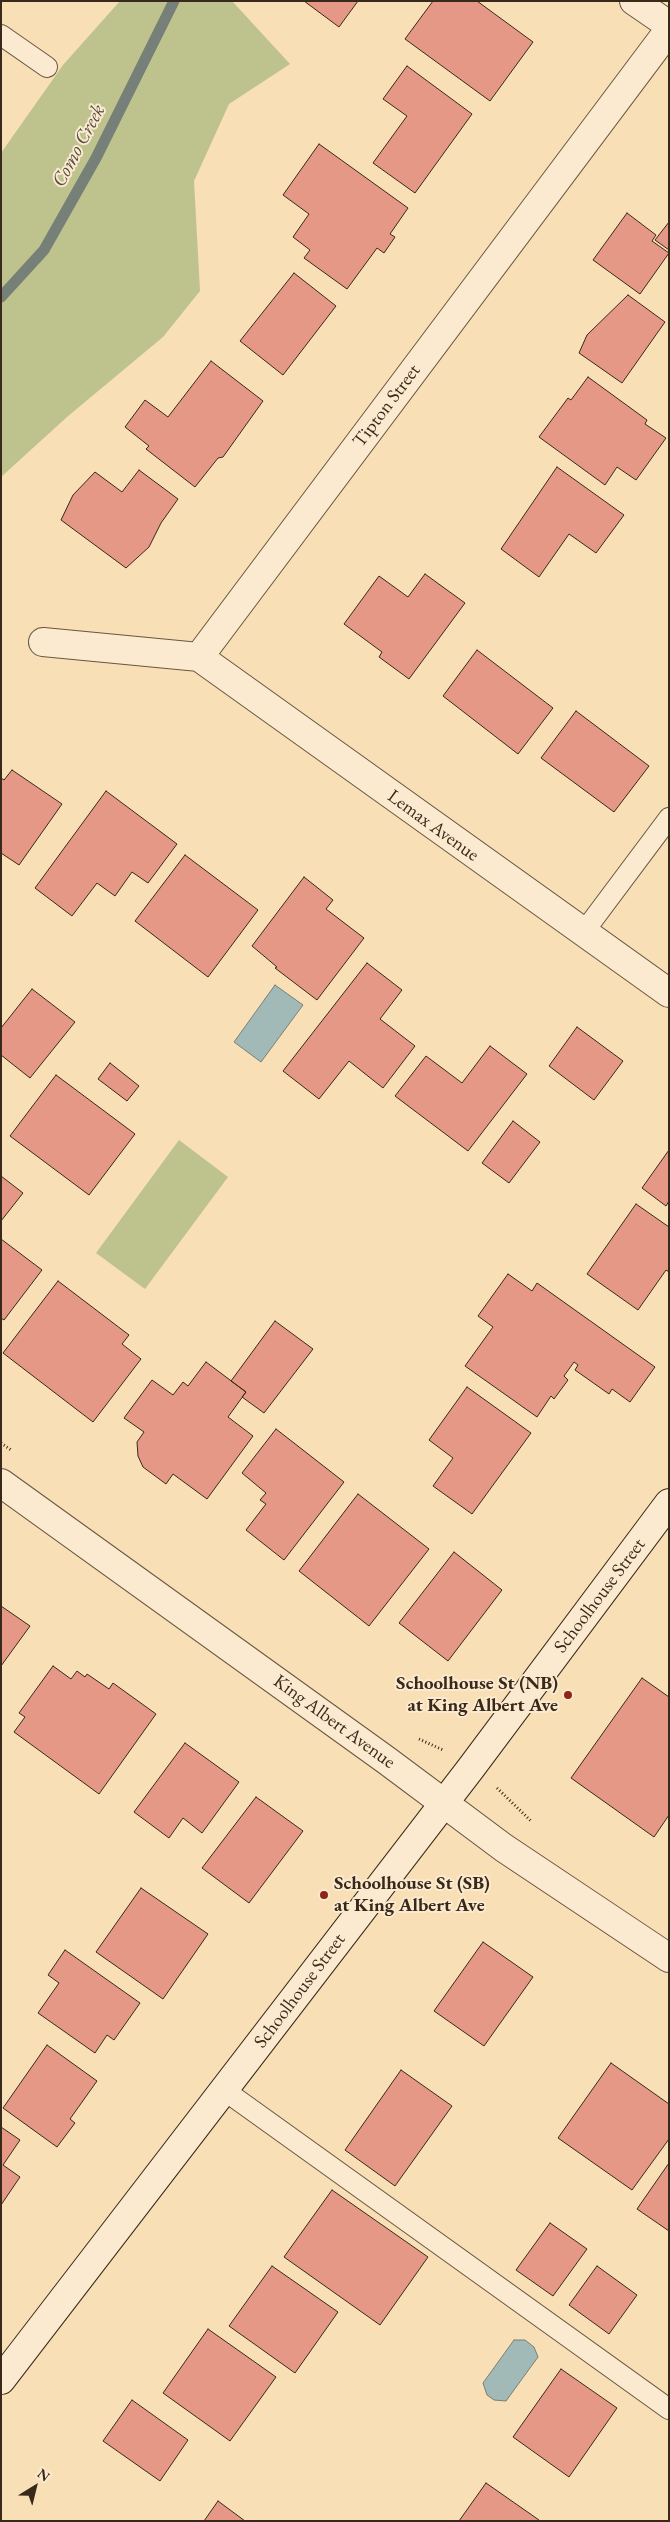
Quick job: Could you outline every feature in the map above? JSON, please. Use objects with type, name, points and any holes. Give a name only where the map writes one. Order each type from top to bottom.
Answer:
[{"type":"street","points":[[634,1],[669,25]]},
{"type":"street","name":"Tipton Street","points":[[198,657],[669,30]]},
{"type":"street","points":[[43,642],[198,657]]},
{"type":"street","name":"Lemax Avenue","points":[[198,657],[669,993]]},
{"type":"street","name":"King Albert Avenue","points":[[1,1483],[444,1802],[504,1848],[669,1958]]},
{"type":"street","name":"Schoolhouse Street","points":[[1,2380],[444,1802],[669,1504]]},
{"type":"lane","points":[[1,35],[47,67]]},
{"type":"lane","points":[[583,932],[669,818]]},
{"type":"lane","points":[[224,2090],[669,2409]]},
{"type":"green space","points":[[120,1],[232,1],[290,64],[229,104],[194,181],[200,291],[163,337],[67,417],[1,477],[1,153],[63,65]]},
{"type":"green space","points":[[179,1140],[228,1177],[145,1289],[96,1253]]},
{"type":"water","points":[[275,985],[303,1005],[261,1062],[234,1042]]},
{"type":"water","points":[[514,2340],[525,2340],[534,2347],[538,2357],[506,2401],[494,2400],[487,2395],[483,2383]]},
{"type":"building","points":[[304,1],[358,1],[339,27]]},
{"type":"building","points":[[433,1],[477,1],[533,42],[490,101],[405,39]]},
{"type":"building","points":[[407,66],[472,114],[415,193],[373,163],[407,116],[383,99]]},
{"type":"building","points":[[319,144],[408,208],[390,234],[395,237],[384,253],[377,248],[347,289],[304,258],[310,250],[293,237],[309,214],[283,195]]},
{"type":"building","points":[[627,213],[656,235],[652,241],[669,253],[640,294],[593,260]]},
{"type":"building","points":[[669,222],[669,250],[655,240]]},
{"type":"building","points":[[294,273],[336,306],[283,375],[240,341]]},
{"type":"building","points":[[628,295],[665,322],[622,383],[579,353],[587,335]]},
{"type":"building","points":[[211,361],[263,401],[223,457],[218,458],[195,487],[146,449],[149,446],[125,427],[145,400],[168,417]]},
{"type":"building","points":[[588,377],[647,420],[645,424],[666,438],[636,480],[617,467],[605,485],[539,437],[568,398],[571,400]]},
{"type":"building","points":[[557,467],[624,515],[596,553],[569,534],[539,577],[501,549]]},
{"type":"building","points":[[139,470],[178,499],[161,523],[149,547],[126,568],[61,520],[73,495],[95,472],[122,492]]},
{"type":"building","points":[[425,574],[465,603],[409,679],[379,657],[382,652],[344,624],[379,576],[408,597]]},
{"type":"building","points":[[477,650],[553,708],[518,754],[443,696]]},
{"type":"building","points":[[576,711],[649,766],[614,812],[541,758]]},
{"type":"building","points":[[12,770],[62,804],[19,865],[1,853],[1,778],[4,780]]},
{"type":"building","points":[[106,791],[177,844],[148,883],[132,872],[115,896],[97,883],[72,916],[35,888]]},
{"type":"building","points":[[185,855],[258,910],[208,977],[135,921]]},
{"type":"building","points":[[304,877],[333,900],[326,909],[364,938],[317,1000],[275,968],[277,967],[252,946]]},
{"type":"building","points":[[367,963],[402,990],[380,1019],[415,1046],[383,1088],[349,1061],[319,1099],[283,1071]]},
{"type":"building","points":[[32,989],[75,1022],[30,1078],[1,1055],[1,1028]]},
{"type":"building","points":[[577,1027],[623,1061],[594,1100],[549,1066]]},
{"type":"building","points":[[490,1046],[527,1074],[468,1151],[395,1096],[426,1056],[462,1083]]},
{"type":"building","points":[[110,1063],[139,1086],[127,1101],[98,1079]]},
{"type":"building","points":[[56,1075],[135,1134],[89,1195],[10,1136]]},
{"type":"building","points":[[513,1121],[540,1142],[509,1183],[482,1163]]},
{"type":"building","points":[[669,1150],[669,1201],[666,1206],[642,1188]]},
{"type":"building","points":[[1,1176],[23,1193],[1,1221]]},
{"type":"building","points":[[636,1204],[669,1227],[669,1272],[666,1270],[638,1310],[587,1274]]},
{"type":"building","points":[[1,1239],[42,1270],[4,1320],[1,1318]]},
{"type":"building","points":[[508,1274],[532,1291],[537,1283],[655,1367],[630,1402],[612,1389],[609,1394],[575,1370],[578,1365],[574,1362],[564,1376],[568,1380],[554,1399],[551,1396],[537,1417],[465,1366],[493,1327],[478,1316]]},
{"type":"building","points":[[58,1281],[129,1335],[122,1344],[141,1359],[93,1422],[3,1353]]},
{"type":"building","points":[[275,1321],[313,1349],[264,1413],[242,1397],[246,1392],[231,1381]]},
{"type":"building","points":[[206,1362],[246,1392],[228,1417],[253,1436],[207,1499],[173,1474],[166,1484],[143,1467],[138,1456],[137,1442],[144,1432],[124,1418],[152,1380],[173,1395],[183,1382],[188,1386]]},
{"type":"building","points":[[467,1387],[531,1433],[472,1514],[433,1486],[453,1458],[429,1440]]},
{"type":"building","points":[[276,1429],[344,1482],[284,1560],[246,1530],[266,1504],[260,1500],[266,1493],[242,1473]]},
{"type":"building","points":[[358,1494],[429,1549],[369,1626],[299,1571]]},
{"type":"building","points":[[454,1552],[502,1590],[448,1661],[399,1623]]},
{"type":"building","points":[[1,1606],[30,1626],[1,1666]]},
{"type":"building","points":[[53,1666],[71,1679],[77,1671],[85,1677],[87,1674],[109,1689],[113,1683],[156,1714],[99,1794],[14,1732],[25,1717],[19,1713]]},
{"type":"building","points":[[642,1678],[669,1697],[669,1815],[654,1837],[571,1778]]},
{"type":"building","points":[[185,1743],[239,1782],[202,1833],[183,1818],[169,1838],[134,1812]]},
{"type":"building","points":[[256,1797],[303,1831],[249,1903],[202,1868]]},
{"type":"building","points":[[141,1888],[208,1934],[163,1999],[96,1952]]},
{"type":"building","points":[[483,1942],[533,1977],[484,2046],[434,2011]]},
{"type":"building","points":[[65,1950],[140,2003],[114,2040],[107,2035],[95,2053],[38,2013],[59,1983],[48,1975]]},
{"type":"building","points":[[47,2045],[97,2081],[70,2119],[75,2123],[57,2147],[3,2108]]},
{"type":"building","points":[[611,2063],[669,2104],[669,2139],[632,2190],[558,2138]]},
{"type":"building","points":[[401,2070],[452,2106],[395,2186],[345,2150]]},
{"type":"building","points":[[1,2127],[20,2140],[3,2165],[20,2177],[1,2205]]},
{"type":"building","points":[[669,2163],[669,2231],[637,2209]]},
{"type":"building","points":[[332,2190],[428,2257],[380,2325],[284,2257]]},
{"type":"building","points":[[550,2223],[587,2249],[553,2296],[516,2270]]},
{"type":"building","points":[[272,2266],[338,2312],[295,2373],[229,2326]]},
{"type":"building","points":[[597,2266],[637,2295],[609,2334],[569,2305]]},
{"type":"building","points":[[208,2329],[276,2377],[230,2441],[163,2393]]},
{"type":"building","points":[[561,2369],[617,2408],[569,2477],[513,2437]]},
{"type":"building","points":[[132,2400],[188,2440],[160,2481],[103,2441]]},
{"type":"building","points":[[486,2483],[539,2520],[459,2521]]},
{"type":"building","points":[[218,2501],[245,2521],[204,2521]]},
{"type":"waterway","name":"Como Creek","points":[[1,297],[44,250],[96,158],[174,1]]},
{"type":"place","name":"Schoolhouse St (NB) at King Albert Ave","points":[[568,1695]]},
{"type":"place","name":"Schoolhouse St (SB) at King Albert Ave","points":[[324,1895]]}]
